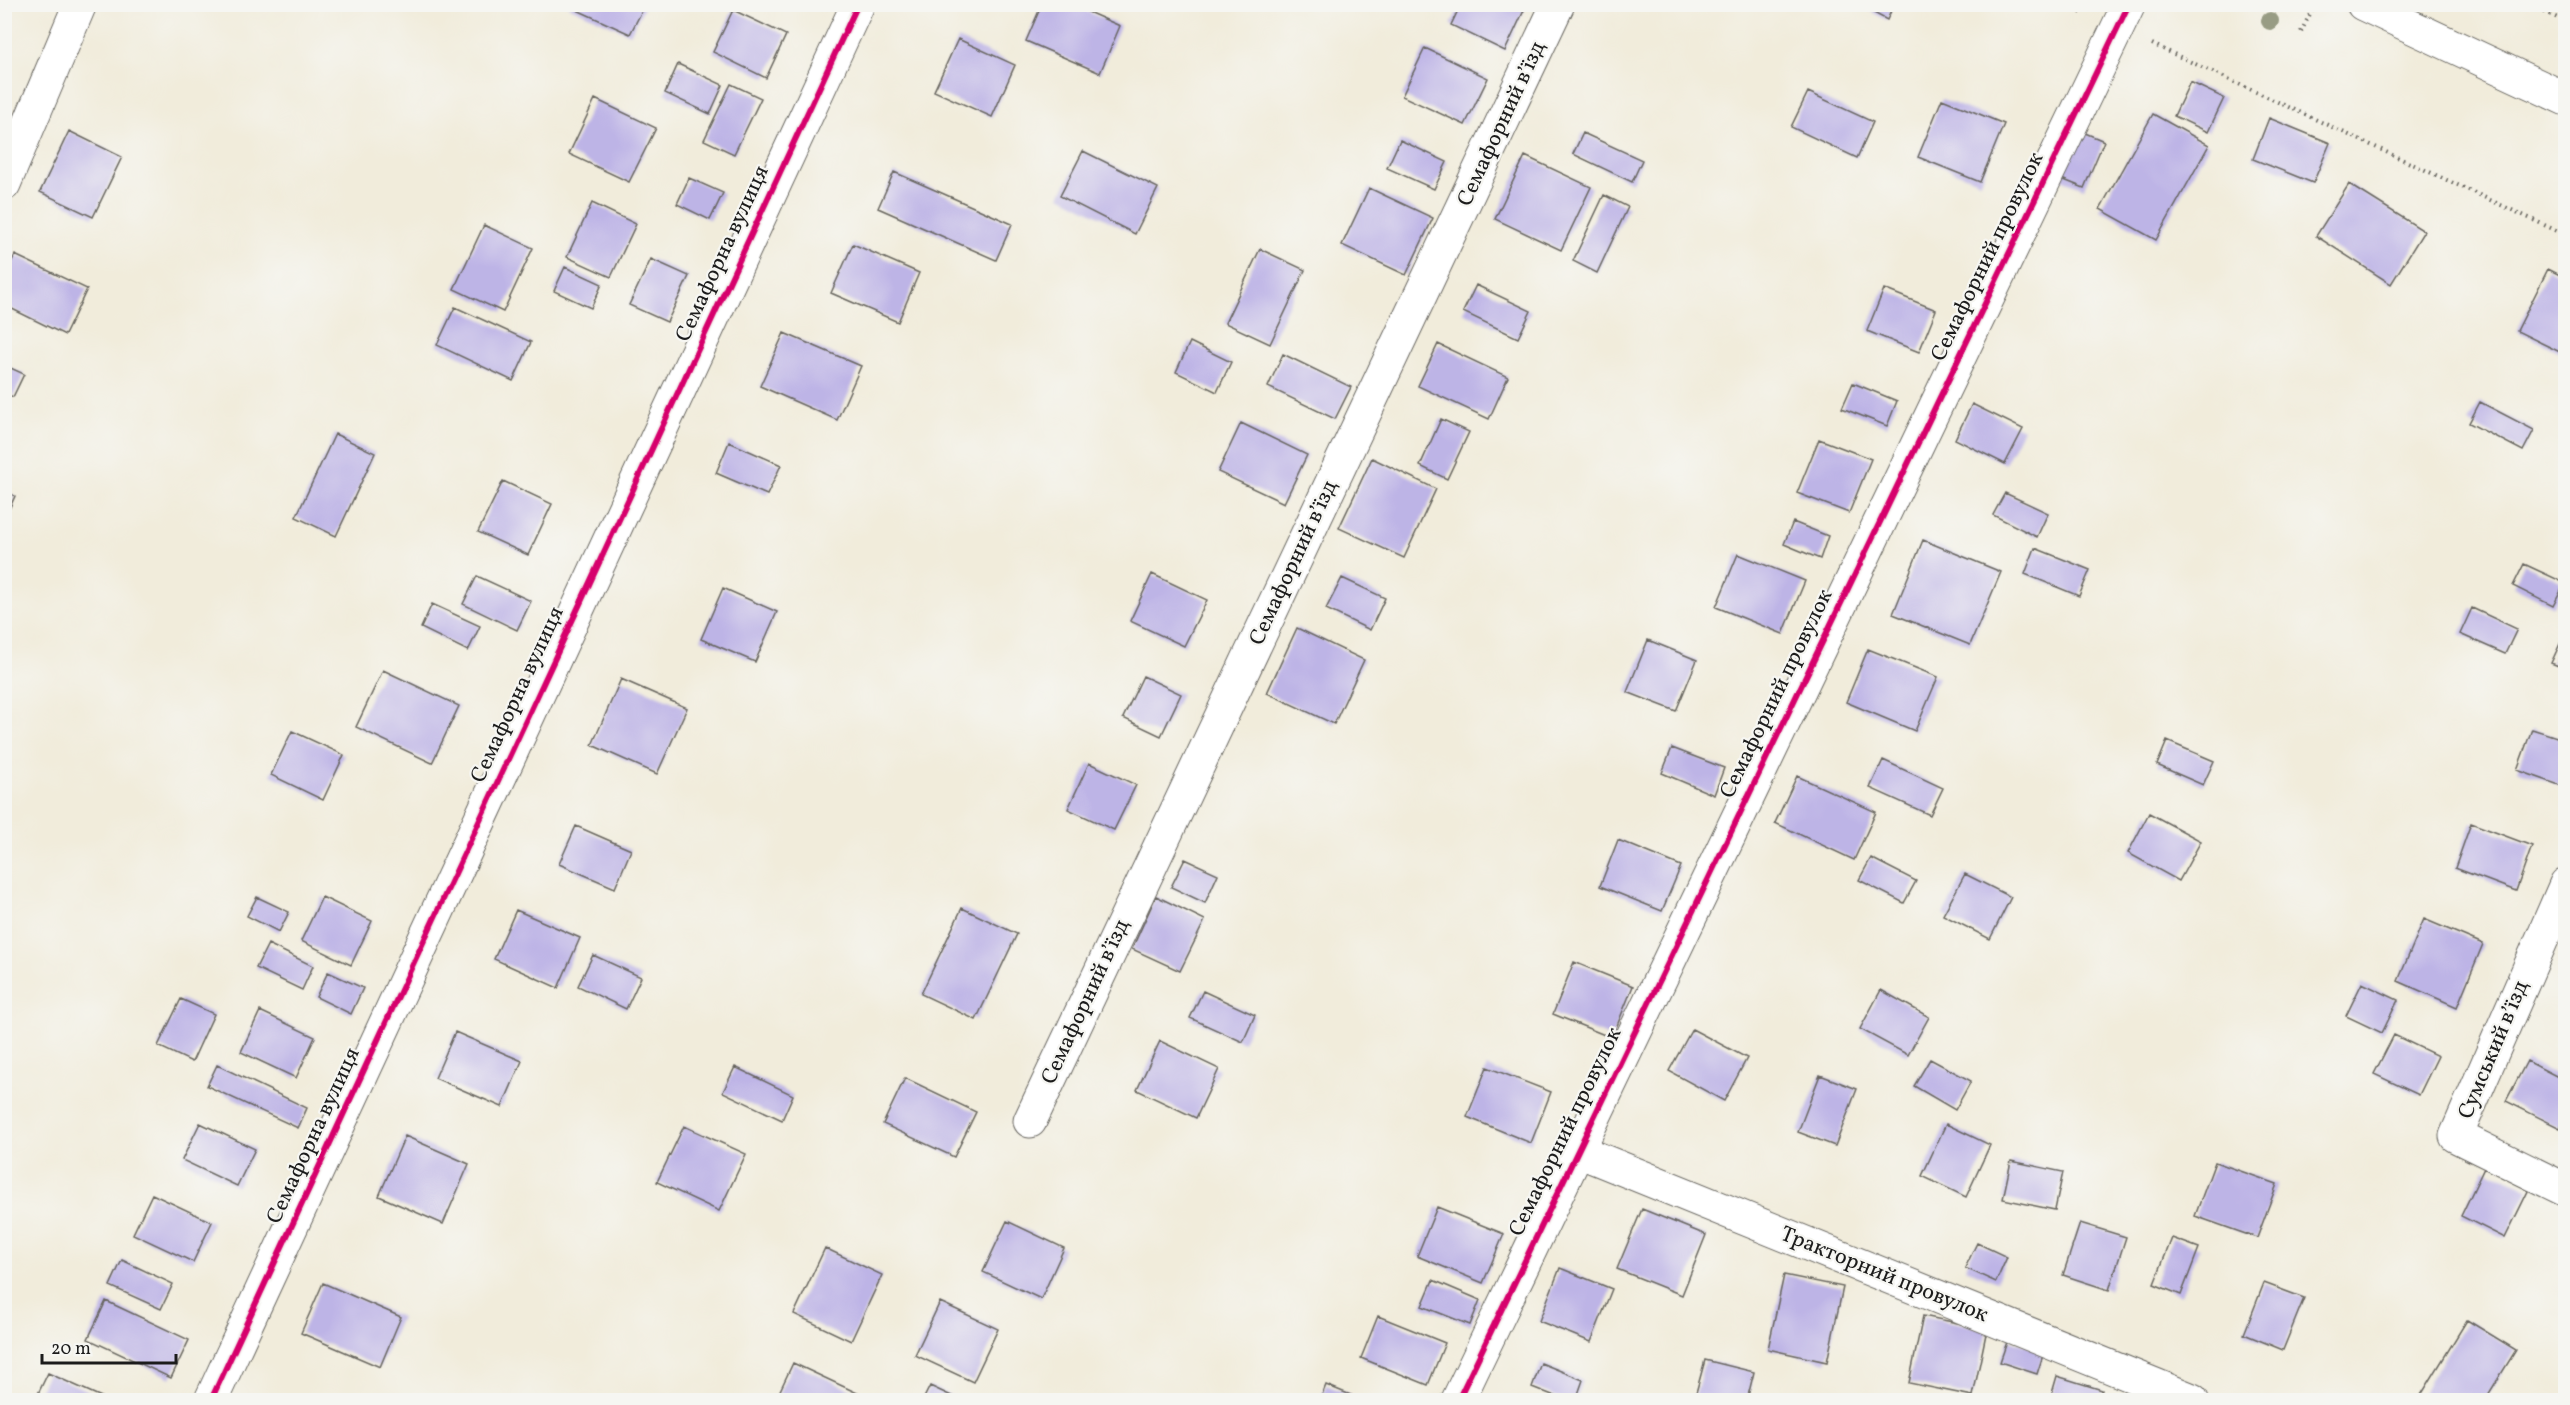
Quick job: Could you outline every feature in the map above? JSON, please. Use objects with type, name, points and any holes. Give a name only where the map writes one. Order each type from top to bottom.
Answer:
[{"type":"street","points":[[4,184],[80,4]]},
{"type":"street","name":"Семафорна вулиця","points":[[211,1401],[858,4]]},
{"type":"street","name":"Семафорний в’їзд","points":[[1030,1121],[1558,4]]},
{"type":"street","points":[[2363,4],[2565,99]]},
{"type":"street","name":"Семафорний провулок","points":[[1458,1401],[1576,1150],[2124,17]]},
{"type":"street","name":"Сумський вʼїзд","points":[[2565,884],[2456,1136],[2565,1190]]},
{"type":"street","name":"Тракторний провулок","points":[[1576,1150],[2192,1401]]},
{"type":"path","points":[[2064,4],[2124,17],[2565,235]]},
{"type":"path","points":[[2301,32],[2315,4]]},
{"type":"path","points":[[2528,4],[2565,22]]},
{"type":"building","points":[[1042,4],[1070,4],[1120,26],[1100,73],[1026,41]]},
{"type":"building","points":[[1461,4],[1527,4],[1505,51],[1451,25]]},
{"type":"building","points":[[1857,4],[1894,4],[1887,20]]},
{"type":"building","points":[[566,5],[645,5],[630,34]]},
{"type":"building","points":[[733,10],[786,35],[766,78],[713,52]]},
{"type":"building","points":[[958,39],[1015,65],[992,117],[934,91]]},
{"type":"building","points":[[1425,48],[1488,78],[1465,125],[1402,96]]},
{"type":"building","points":[[678,64],[723,85],[710,114],[665,93]]},
{"type":"building","points":[[2190,82],[2224,98],[2208,132],[2174,116]]},
{"type":"building","points":[[731,84],[761,98],[734,154],[704,140]]},
{"type":"building","points":[[1808,92],[1873,122],[1857,158],[1791,127]]},
{"type":"building","points":[[595,99],[656,128],[629,182],[569,154]]},
{"type":"building","points":[[1942,99],[2004,124],[1980,182],[1918,157]]},
{"type":"building","points":[[2153,114],[2209,145],[2156,240],[2100,209]]},
{"type":"building","points":[[2269,118],[2330,143],[2313,183],[2253,159]]},
{"type":"building","points":[[2078,130],[2104,141],[2084,188],[2059,178]]},
{"type":"building","points":[[69,131],[122,157],[93,217],[40,192]]},
{"type":"building","points":[[1583,133],[1642,160],[1632,182],[1573,154]]},
{"type":"building","points":[[1400,140],[1447,162],[1434,189],[1387,168]]},
{"type":"building","points":[[1083,151],[1158,188],[1135,234],[1060,196]]},
{"type":"building","points":[[1525,156],[1591,187],[1561,250],[1495,219]]},
{"type":"building","points":[[894,172],[1012,224],[996,260],[878,208]]},
{"type":"building","points":[[689,178],[723,193],[710,220],[677,204]]},
{"type":"building","points":[[2349,184],[2424,231],[2391,284],[2316,236]]},
{"type":"building","points":[[1369,188],[1433,218],[1406,275],[1342,245]]},
{"type":"building","points":[[1604,195],[1628,207],[1597,273],[1573,261]]},
{"type":"building","points":[[592,203],[636,224],[611,277],[567,257]]},
{"type":"building","points":[[484,225],[533,248],[503,312],[454,289]]},
{"type":"building","points":[[853,244],[919,273],[898,322],[831,293]]},
{"type":"building","points":[[1260,249],[1305,270],[1270,344],[1225,323]]},
{"type":"building","points":[[15,255],[87,289],[65,335],[4,305],[4,276]]},
{"type":"building","points":[[651,259],[689,276],[667,322],[629,305]]},
{"type":"building","points":[[565,267],[602,284],[591,308],[554,291]]},
{"type":"building","points":[[2548,269],[2566,278],[2564,354],[2517,331]]},
{"type":"building","points":[[1476,285],[1531,311],[1518,338],[1463,312]]},
{"type":"building","points":[[1884,289],[1936,310],[1919,352],[1867,331]]},
{"type":"building","points":[[455,307],[531,342],[513,381],[437,345]]},
{"type":"building","points":[[784,333],[861,366],[837,420],[760,386]]},
{"type":"building","points":[[1190,342],[1231,362],[1217,392],[1176,372]]},
{"type":"building","points":[[1438,344],[1508,377],[1489,419],[1418,386]]},
{"type":"building","points":[[1283,354],[1351,387],[1335,419],[1268,387]]},
{"type":"building","points":[[4,365],[24,374],[13,397],[4,393]]},
{"type":"building","points":[[1853,383],[1897,401],[1887,426],[1842,408]]},
{"type":"building","points":[[2480,402],[2534,430],[2523,451],[2469,423]]},
{"type":"building","points":[[1972,404],[2023,429],[2005,464],[1955,439]]},
{"type":"building","points":[[1441,419],[1469,432],[1447,479],[1420,466]]},
{"type":"building","points":[[1241,423],[1307,455],[1284,503],[1218,472]]},
{"type":"building","points":[[335,434],[375,453],[336,536],[296,517]]},
{"type":"building","points":[[1819,439],[1871,459],[1849,513],[1797,493]]},
{"type":"building","points":[[729,442],[781,465],[767,495],[716,473]]},
{"type":"building","points":[[1372,458],[1436,489],[1404,558],[1339,528]]},
{"type":"building","points":[[503,481],[552,504],[528,555],[478,532]]},
{"type":"building","points":[[5,491],[15,496],[5,518]]},
{"type":"building","points":[[2005,493],[2048,513],[2037,537],[1993,515]]},
{"type":"building","points":[[1793,522],[1828,536],[1820,559],[1784,544]]},
{"type":"building","points":[[1923,540],[2001,572],[1970,645],[1893,614]]},
{"type":"building","points":[[2035,548],[2090,570],[2079,596],[2025,574]]},
{"type":"building","points":[[1738,554],[1805,581],[1783,634],[1716,607]]},
{"type":"building","points":[[2524,564],[2565,583],[2553,606],[2513,586]]},
{"type":"building","points":[[1152,574],[1207,600],[1184,646],[1130,621]]},
{"type":"building","points":[[477,576],[531,601],[517,630],[463,604]]},
{"type":"building","points":[[1342,578],[1385,598],[1370,630],[1326,609]]},
{"type":"building","points":[[723,588],[777,612],[755,662],[701,639]]},
{"type":"building","points":[[432,604],[480,626],[468,651],[421,628]]},
{"type":"building","points":[[2472,608],[2517,629],[2505,654],[2460,634]]},
{"type":"building","points":[[1297,628],[1364,660],[1334,724],[1267,693]]},
{"type":"building","points":[[2566,631],[2566,669],[2551,663]]},
{"type":"building","points":[[1648,640],[1697,660],[1676,711],[1627,692]]},
{"type":"building","points":[[1868,649],[1938,677],[1915,731],[1846,702]]},
{"type":"building","points":[[383,670],[459,706],[432,763],[356,727]]},
{"type":"building","points":[[1143,676],[1181,694],[1161,736],[1123,718]]},
{"type":"building","points":[[621,679],[687,708],[657,774],[592,745]]},
{"type":"building","points":[[2532,729],[2566,740],[2566,777],[2562,786],[2517,770]]},
{"type":"building","points":[[292,731],[344,755],[323,800],[271,775]]},
{"type":"building","points":[[2167,741],[2214,761],[2203,785],[2157,765]]},
{"type":"building","points":[[1672,748],[1724,768],[1714,795],[1662,773]]},
{"type":"building","points":[[1883,760],[1943,788],[1930,815],[1870,788]]},
{"type":"building","points":[[1089,763],[1136,785],[1114,830],[1068,809]]},
{"type":"building","points":[[1797,776],[1876,812],[1854,860],[1775,823]]},
{"type":"building","points":[[2149,813],[2201,841],[2179,881],[2128,853]]},
{"type":"building","points":[[2471,823],[2532,846],[2516,891],[2455,868]]},
{"type":"building","points":[[576,826],[631,850],[615,888],[559,864]]},
{"type":"building","points":[[1618,840],[1681,866],[1662,911],[1600,886]]},
{"type":"building","points":[[1871,858],[1916,881],[1904,903],[1859,880]]},
{"type":"building","points":[[1185,859],[1218,874],[1205,903],[1171,887]]},
{"type":"building","points":[[1965,874],[2011,897],[1990,939],[1943,915]]},
{"type":"building","points":[[1156,896],[1205,920],[1180,971],[1132,949]]},
{"type":"building","points":[[257,897],[289,912],[279,932],[247,916]]},
{"type":"building","points":[[322,897],[372,921],[351,965],[301,941]]},
{"type":"building","points":[[962,908],[1017,934],[976,1020],[921,994]]},
{"type":"building","points":[[516,910],[580,938],[558,988],[494,959]]},
{"type":"building","points":[[2424,919],[2483,944],[2457,1007],[2398,981]]},
{"type":"building","points":[[268,944],[313,966],[302,990],[256,968]]},
{"type":"building","points":[[593,955],[641,977],[626,1009],[578,986]]},
{"type":"building","points":[[1574,962],[1633,986],[1612,1038],[1553,1014]]},
{"type":"building","points":[[328,972],[363,988],[351,1014],[316,997]]},
{"type":"building","points":[[2362,983],[2398,1000],[2382,1033],[2346,1016]]},
{"type":"building","points":[[1881,990],[1929,1017],[1908,1055],[1860,1029]]},
{"type":"building","points":[[1203,991],[1255,1015],[1243,1042],[1190,1018]]},
{"type":"building","points":[[181,999],[214,1014],[192,1062],[158,1046]]},
{"type":"building","points":[[260,1011],[315,1037],[296,1078],[241,1052]]},
{"type":"building","points":[[1692,1029],[1747,1058],[1724,1101],[1669,1071]]},
{"type":"building","points":[[455,1032],[522,1061],[502,1107],[435,1078]]},
{"type":"building","points":[[2394,1035],[2438,1056],[2419,1095],[2374,1074]]},
{"type":"building","points":[[1160,1041],[1219,1069],[1196,1118],[1137,1090]]},
{"type":"building","points":[[1930,1059],[1971,1081],[1955,1110],[1914,1086]]},
{"type":"building","points":[[2527,1061],[2566,1081],[2566,1118],[2560,1128],[2506,1101]]},
{"type":"building","points":[[217,1065],[307,1108],[298,1128],[207,1086]]},
{"type":"building","points":[[735,1067],[793,1095],[782,1120],[723,1092]]},
{"type":"building","points":[[1487,1067],[1551,1092],[1531,1143],[1467,1117]]},
{"type":"building","points":[[1820,1075],[1857,1089],[1835,1146],[1798,1132]]},
{"type":"building","points":[[905,1078],[976,1112],[954,1157],[883,1124]]},
{"type":"building","points":[[200,1123],[255,1149],[237,1186],[182,1160]]},
{"type":"building","points":[[1946,1124],[1990,1145],[1966,1197],[1922,1176]]},
{"type":"building","points":[[684,1126],[746,1154],[719,1211],[657,1182]]},
{"type":"building","points":[[405,1136],[469,1164],[443,1224],[379,1196]]},
{"type":"building","points":[[2011,1161],[2063,1172],[2055,1210],[2003,1199]]},
{"type":"building","points":[[2215,1162],[2277,1184],[2257,1238],[2195,1216]]},
{"type":"building","points":[[2484,1168],[2529,1189],[2505,1238],[2461,1216]]},
{"type":"building","points":[[152,1194],[212,1222],[193,1262],[133,1234]]},
{"type":"building","points":[[1437,1207],[1504,1234],[1483,1283],[1417,1256]]},
{"type":"building","points":[[1642,1209],[1706,1235],[1682,1295],[1617,1269]]},
{"type":"building","points":[[1007,1221],[1064,1248],[1041,1299],[983,1272]]},
{"type":"building","points":[[2080,1223],[2126,1237],[2109,1290],[2063,1275]]},
{"type":"building","points":[[2172,1238],[2199,1248],[2181,1295],[2154,1284]]},
{"type":"building","points":[[1977,1243],[2007,1257],[1996,1282],[1965,1268]]},
{"type":"building","points":[[825,1248],[882,1275],[851,1341],[794,1314]]},
{"type":"building","points":[[122,1260],[173,1284],[161,1309],[110,1286]]},
{"type":"building","points":[[1560,1268],[1612,1289],[1591,1342],[1539,1321]]},
{"type":"building","points":[[1784,1275],[1843,1287],[1827,1362],[1768,1349]]},
{"type":"building","points":[[1433,1280],[1480,1300],[1470,1325],[1422,1306]]},
{"type":"building","points":[[323,1283],[401,1317],[380,1367],[301,1333]]},
{"type":"building","points":[[2264,1283],[2304,1298],[2283,1350],[2244,1334]]},
{"type":"building","points":[[106,1301],[189,1340],[171,1378],[88,1339]]},
{"type":"building","points":[[940,1302],[998,1329],[973,1382],[915,1355]]},
{"type":"building","points":[[1378,1316],[1445,1343],[1428,1385],[1361,1358]]},
{"type":"building","points":[[1923,1316],[1987,1329],[1973,1396],[1909,1383]]},
{"type":"building","points":[[2467,1320],[2516,1350],[2485,1400],[2418,1400]]},
{"type":"building","points":[[2008,1339],[2044,1352],[2037,1374],[2000,1362]]},
{"type":"building","points":[[1705,1360],[1754,1372],[1747,1400],[1694,1400]]},
{"type":"building","points":[[793,1363],[868,1398],[866,1400],[786,1400],[777,1397]]},
{"type":"building","points":[[1541,1363],[1583,1380],[1576,1400],[1565,1400],[1532,1387]]},
{"type":"building","points":[[48,1373],[108,1400],[35,1400]]},
{"type":"building","points":[[2057,1376],[2102,1390],[2099,1400],[2050,1400]]},
{"type":"building","points":[[1326,1385],[1363,1400],[1320,1400]]},
{"type":"building","points":[[930,1386],[960,1400],[923,1400]]},
{"type":"cycle path","points":[[211,1400],[858,4]]},
{"type":"cycle path","points":[[1458,1400],[2129,4]]}]
